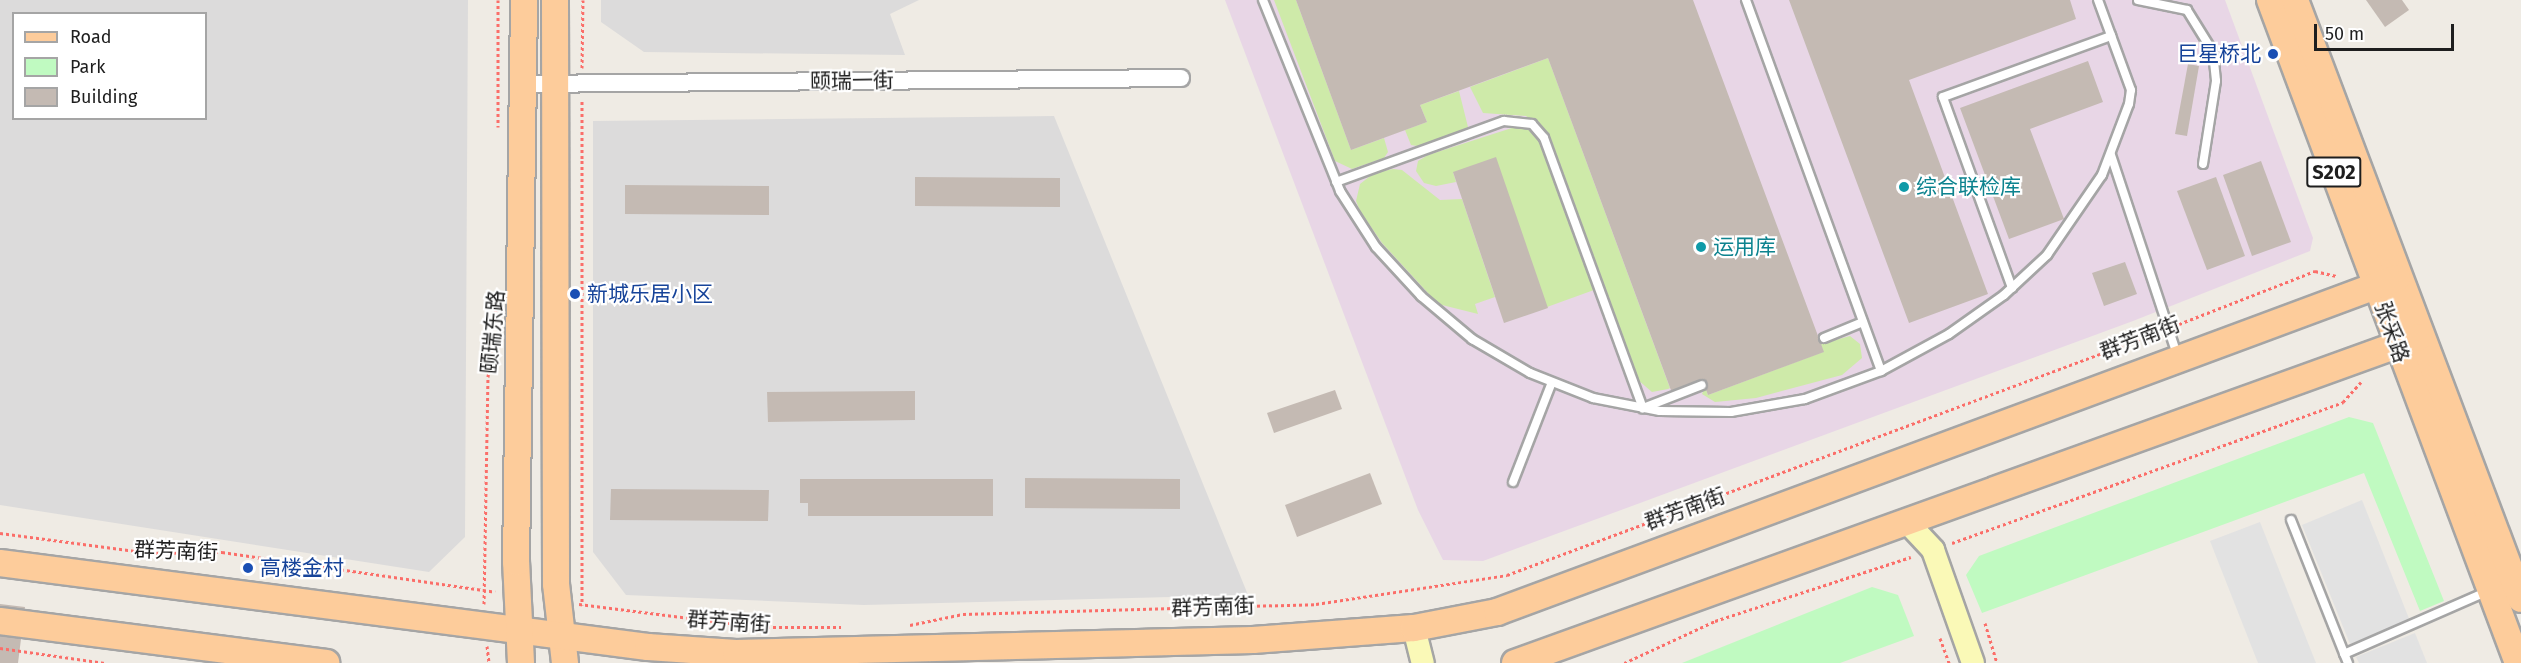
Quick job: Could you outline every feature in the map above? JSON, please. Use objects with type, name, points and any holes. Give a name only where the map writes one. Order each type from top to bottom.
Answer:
[{"type":"main road","name":"颐瑞东路","points":[[521,663],[518,595],[524,0]]},
{"type":"main road","points":[[555,0],[554,84],[574,638],[565,663]]},
{"type":"main road","name":"张采路","points":[[2270,0],[2386,282],[2408,341],[2489,591],[2518,663]]},
{"type":"main road","name":"张采路","points":[[2295,0],[2386,282]]},
{"type":"main road","name":"群芳南街","points":[[0,563],[574,638],[747,653],[1253,640],[1414,628],[1497,612],[2179,361],[2386,282]]},
{"type":"main road","points":[[1515,663],[2408,341]]},
{"type":"main road","name":"张采路","points":[[2408,341],[2521,599]]},
{"type":"main road","points":[[0,621],[326,663]]},
{"type":"street","name":"颐瑞一街","points":[[524,84],[1181,78]]},
{"type":"street","points":[[1908,523],[1934,550],[1973,663]]},
{"type":"street","points":[[1414,628],[1423,663]]},
{"type":"lane","points":[[1263,0],[1336,182],[1376,247],[1421,296],[1472,339],[1552,382],[1593,398],[1643,408],[1731,412],[1805,399],[1881,371],[1949,334],[2012,288],[2079,215],[2111,155],[2131,90],[2098,0]]},
{"type":"lane","points":[[1746,0],[1881,371]]},
{"type":"lane","points":[[2138,0],[2187,10],[2213,52],[2216,75],[2203,164]]},
{"type":"lane","points":[[2012,288],[1943,97],[2111,36]]},
{"type":"lane","points":[[1336,182],[1504,121],[1535,126],[1544,138],[1643,408]]},
{"type":"lane","points":[[2111,155],[2179,361]]},
{"type":"lane","points":[[1824,338],[1863,322]]},
{"type":"lane","points":[[1513,482],[1552,382]]},
{"type":"lane","points":[[1643,408],[1702,385]]},
{"type":"lane","points":[[2291,520],[2348,663]]},
{"type":"lane","points":[[2344,654],[2489,591]]},
{"type":"path","points":[[498,0],[498,139]]},
{"type":"path","points":[[574,638],[571,603],[583,0]]},
{"type":"path","name":"群芳南街","points":[[902,627],[963,615],[1316,604],[1507,575],[2315,271],[2386,282]]},
{"type":"path","name":"颐瑞东路","points":[[489,663],[484,625],[488,377],[496,303]]},
{"type":"path","points":[[1624,663],[1715,621],[1934,550],[2343,402],[2366,377]]},
{"type":"path","name":"群芳南街","points":[[0,533],[149,553],[222,552],[518,595]]},
{"type":"path","name":"群芳南街","points":[[571,603],[761,627],[843,627]]},
{"type":"path","points":[[1985,623],[1997,663]]},
{"type":"path","points":[[1940,638],[1949,663]]},
{"type":"path","points":[[0,648],[105,663]]},
{"type":"shaded area","points":[[0,0],[468,0],[465,537],[429,572],[0,505]]},
{"type":"shaded area","points":[[601,0],[919,0],[890,14],[905,55],[644,52],[601,22]]},
{"type":"shaded area","points":[[1225,0],[2225,0],[2313,238],[2310,251],[2133,321],[1483,561],[1443,560],[1418,510]]},
{"type":"shaded area","points":[[1054,116],[1248,595],[864,605],[626,595],[593,552],[593,121]]},
{"type":"shaded area","points":[[2362,500],[2410,621],[2350,644],[2302,525]]},
{"type":"shaded area","points":[[2260,522],[2316,663],[2258,663],[2210,541]]},
{"type":"shaded area","points":[[2415,633],[2427,663],[2359,663],[2356,657]]},
{"type":"green space","points":[[1274,0],[1296,0],[1351,150],[1384,138],[1388,152],[1384,158],[1352,169],[1335,161]]},
{"type":"green space","points":[[1548,58],[1670,388],[1668,389],[1652,392],[1638,380],[1549,134],[1526,116],[1483,113],[1470,87]]},
{"type":"green space","points":[[1459,91],[1468,127],[1423,147],[1411,145],[1405,130],[1427,122],[1420,105]]},
{"type":"green space","points":[[1518,126],[1529,129],[1541,143],[1594,290],[1547,307],[1453,172],[1456,182],[1436,186],[1424,183],[1416,171],[1418,161],[1428,155]]},
{"type":"green space","points":[[1393,169],[1402,170],[1440,200],[1462,199],[1495,297],[1475,304],[1478,314],[1438,304],[1382,243],[1360,211],[1356,201],[1360,184],[1374,173]]},
{"type":"green space","points":[[1850,336],[1860,344],[1862,358],[1842,375],[1756,398],[1715,402],[1702,394],[1705,387],[1708,395],[1823,352],[1821,344]]},
{"type":"green space","points":[[2349,417],[2373,423],[2444,601],[2420,611],[2364,473],[1982,613],[1966,575],[1979,556]]},
{"type":"green space","points":[[1872,587],[1898,595],[1914,636],[1840,663],[1682,663]]},
{"type":"building","name":"运用库","points":[[1296,0],[1693,0],[1824,352],[1708,395],[1703,381],[1672,393],[1548,58],[1420,105],[1427,122],[1351,150]]},
{"type":"building","name":"综合联检库","points":[[1789,0],[2070,0],[2076,19],[1909,80],[1988,294],[1909,323]]},
{"type":"building","points":[[2366,0],[2402,0],[2409,10],[2385,27]]},
{"type":"building","points":[[2088,61],[2103,102],[2030,129],[2064,219],[2009,239],[1960,108]]},
{"type":"building","points":[[2188,64],[2199,66],[2187,136],[2175,134]]},
{"type":"building","points":[[1496,157],[1548,308],[1504,323],[1453,172]]},
{"type":"building","points":[[2261,161],[2291,242],[2252,256],[2223,175]]},
{"type":"building","points":[[915,177],[1060,178],[1060,207],[915,206]]},
{"type":"building","points":[[2216,177],[2245,256],[2207,270],[2177,191]]},
{"type":"building","points":[[625,185],[769,186],[769,215],[625,214]]},
{"type":"building","points":[[2125,262],[2137,294],[2104,306],[2092,273]]},
{"type":"building","points":[[1335,390],[1342,409],[1274,433],[1267,413]]},
{"type":"building","points":[[915,391],[915,420],[768,422],[767,392]]},
{"type":"building","points":[[1370,473],[1382,504],[1297,537],[1285,505]]},
{"type":"building","points":[[1025,478],[1180,479],[1180,509],[1025,508]]},
{"type":"building","points":[[800,479],[993,479],[993,516],[808,516],[808,503],[800,503]]},
{"type":"building","points":[[611,489],[769,490],[768,521],[610,520]]},
{"type":"building","points":[[0,604],[25,607],[18,663],[0,663]]},
{"type":"place","name":"巨星桥北","points":[[2273,54]]},
{"type":"place","name":"综合联检库","points":[[1904,187]]},
{"type":"place","name":"运用库","points":[[1701,247]]},
{"type":"place","name":"新城乐居小区","points":[[575,294]]},
{"type":"place","name":"高楼金村","points":[[248,568]]}]
